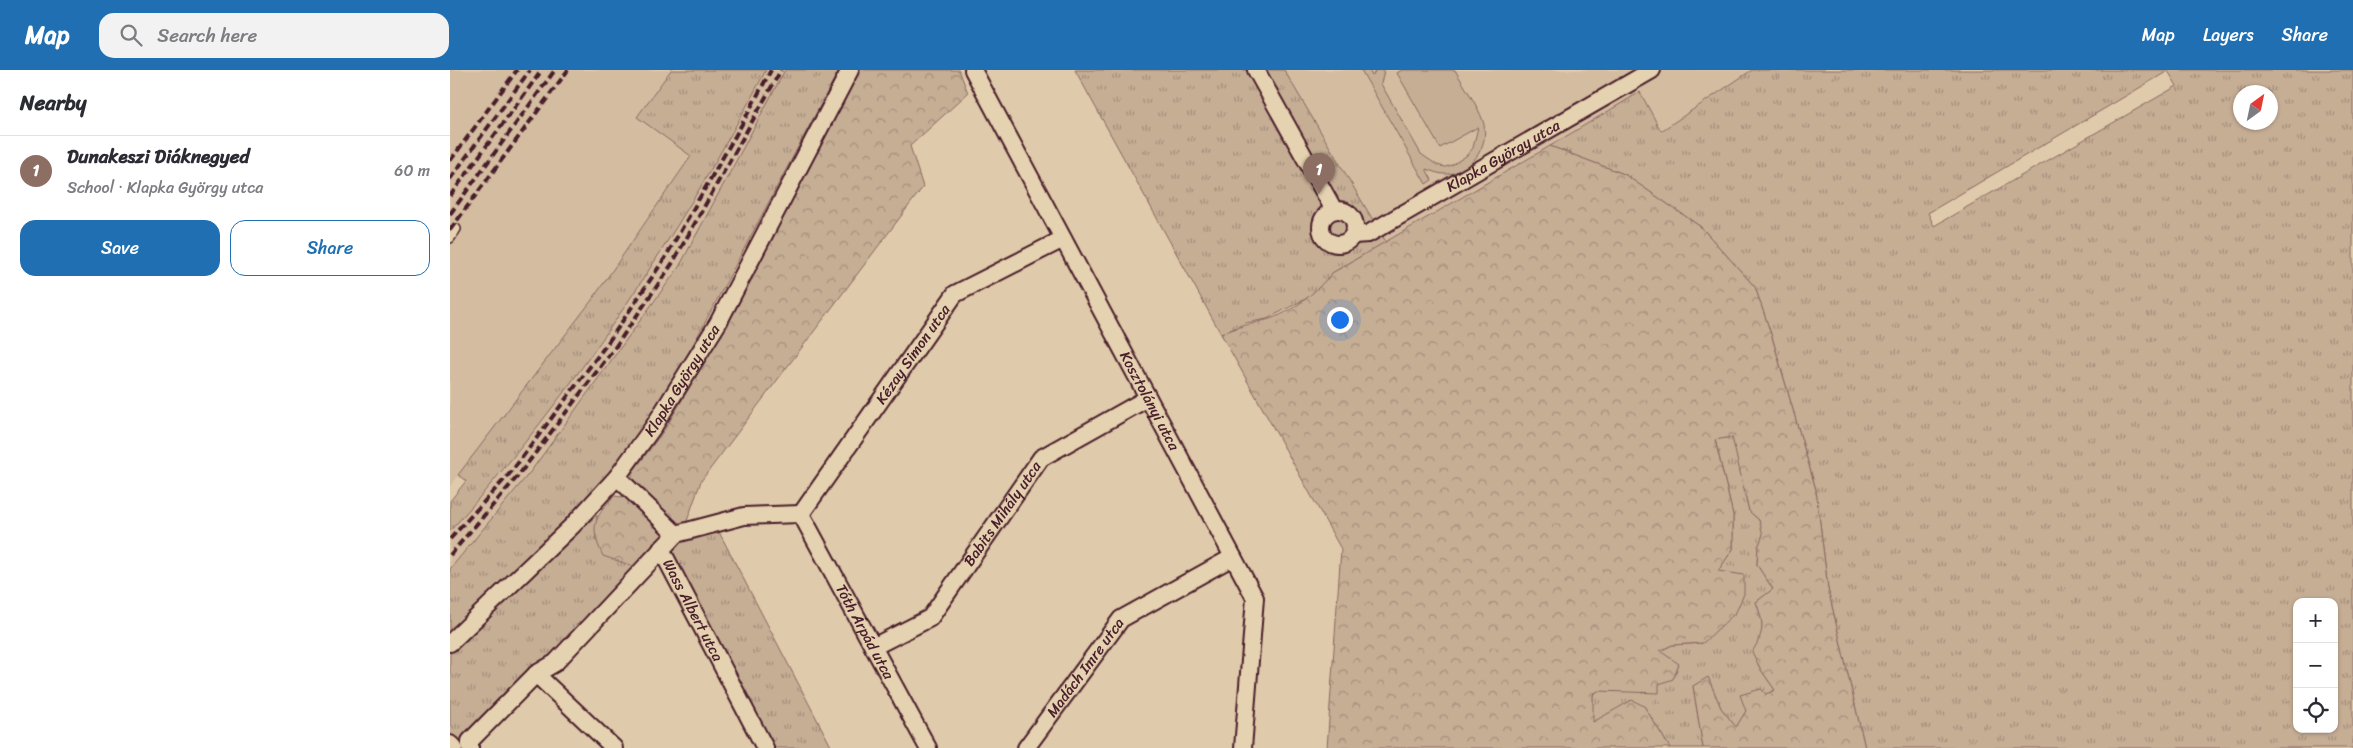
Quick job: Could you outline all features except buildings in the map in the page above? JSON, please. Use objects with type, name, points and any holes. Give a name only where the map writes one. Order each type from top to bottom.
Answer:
[{"type":"street","name":"Klapka György utca","points":[[450,643],[572,526],[617,477],[654,426],[718,323],[850,70]]},
{"type":"street","name":"Kosztolányi utca","points":[[972,70],[1255,598],[1243,748]]},
{"type":"street","points":[[1256,70],[1334,210],[1345,211],[1353,218],[1355,229],[1353,235]]},
{"type":"street","name":"Klapka György utca","points":[[1334,210],[1329,212],[1321,221],[1320,227],[1324,238],[1334,244],[1340,244],[1350,239],[1353,235],[1368,234],[1652,70]]},
{"type":"street","name":"Kézay Simon utca","points":[[802,514],[955,294],[1063,239]]},
{"type":"street","name":"Babits Mihály utca","points":[[873,647],[930,618],[1041,458],[1148,398]]},
{"type":"street","points":[[617,477],[676,534]]},
{"type":"street","points":[[661,549],[676,534],[744,516],[802,514]]},
{"type":"street","name":"Tóth Árpád utca","points":[[802,514],[928,748]]},
{"type":"street","name":"Wass Albert utca","points":[[470,748],[470,741],[512,697],[536,674],[554,663],[661,549],[765,748]]},
{"type":"street","name":"Madách Imre utca","points":[[1026,748],[1122,618],[1234,557]]},
{"type":"street","points":[[536,674],[614,748]]},
{"type":"street","points":[[450,744],[454,748]]},
{"type":"lane","points":[[450,238],[456,229]]},
{"type":"shaded area","points":[[450,70],[671,70],[637,117],[691,155],[592,300],[450,486]]},
{"type":"shaded area","points":[[766,70],[785,70],[679,267],[531,471],[450,569],[450,531],[507,466],[604,337],[659,255],[738,123]]},
{"type":"shaded area","points":[[1096,70],[1752,70],[1661,131],[1640,93],[1332,273]]},
{"type":"green space","points":[[671,70],[766,70],[698,192],[622,310],[540,424],[450,531],[450,501],[466,481],[458,475],[592,300],[691,156],[637,117]]},
{"type":"green space","points":[[785,70],[839,70],[651,424],[569,518],[450,633],[450,569],[531,471],[679,267]]},
{"type":"green space","points":[[859,70],[959,70],[968,93],[910,146],[923,187],[701,481],[687,521],[661,541],[636,567],[603,556],[595,530],[598,517],[614,496],[623,497],[632,485],[632,473],[665,429],[728,322]]},
{"type":"green space","points":[[1075,70],[1284,70],[1386,242],[1332,273],[1313,295],[1267,319],[1246,323],[1221,334]]},
{"type":"green space","points":[[1361,70],[1369,70],[1372,76],[1376,70],[1384,70],[1381,84],[1421,154],[1437,165],[1445,167],[1466,156],[1473,148],[1478,127],[1440,148],[1397,73],[1402,70],[1455,70],[1483,121],[1485,130],[1484,140],[1476,157],[1463,170],[1454,173],[1442,174],[1426,169],[1432,180],[1426,184]]},
{"type":"green space","points":[[1752,70],[2353,70],[2353,748],[1865,748],[1828,589],[1816,490],[1772,337],[1755,287],[1701,227],[1624,174],[1550,146],[1640,92],[1661,131]],"holes":[[[2168,71],[2177,86],[1934,226],[1928,213]]]},
{"type":"green space","points":[[1550,146],[1624,174],[1701,227],[1755,287],[1772,337],[1816,490],[1828,589],[1865,748],[1703,748],[1693,686],[1708,677],[1721,708],[1736,727],[1746,711],[1740,695],[1761,689],[1766,694],[1775,690],[1761,670],[1752,652],[1762,627],[1761,616],[1756,602],[1773,589],[1757,565],[1758,547],[1763,535],[1759,520],[1749,511],[1732,437],[1715,440],[1733,515],[1733,549],[1718,571],[1744,575],[1744,594],[1736,612],[1703,643],[1672,645],[1660,651],[1679,664],[1673,679],[1659,684],[1659,693],[1598,691],[1593,694],[1593,722],[1632,700],[1644,706],[1670,748],[1327,748],[1341,549],[1221,334],[1285,313],[1311,295],[1332,273]]},
{"type":"green space","points":[[1733,437],[1749,511],[1759,520],[1764,535],[1758,547],[1757,565],[1773,589],[1756,602],[1761,616],[1762,627],[1760,638],[1753,652],[1761,670],[1775,690],[1746,711],[1736,728],[1721,708],[1708,678],[1693,686],[1703,748],[1670,748],[1644,706],[1592,722],[1593,694],[1672,645],[1703,643],[1718,571],[1733,549],[1733,515],[1715,439]]},
{"type":"green space","points":[[597,515],[596,541],[636,567],[552,657],[526,672],[454,748],[450,748],[450,654],[529,576]]},
{"type":"green space","points":[[687,521],[719,532],[832,748],[774,748],[661,541]]},
{"type":"railway","points":[[450,161],[517,70]]},
{"type":"railway","points":[[450,179],[530,70]]},
{"type":"railway","points":[[450,196],[542,70]]},
{"type":"railway","points":[[450,214],[555,70]]},
{"type":"railway","points":[[450,230],[568,70]]},
{"type":"railway","points":[[450,539],[512,471],[609,341],[665,258],[771,70]]},
{"type":"railway","points":[[450,555],[518,476],[616,346],[672,264],[781,70]]},
{"type":"place","name":"Dunakeszi Diáknegyed","points":[[1319,194]]}]
